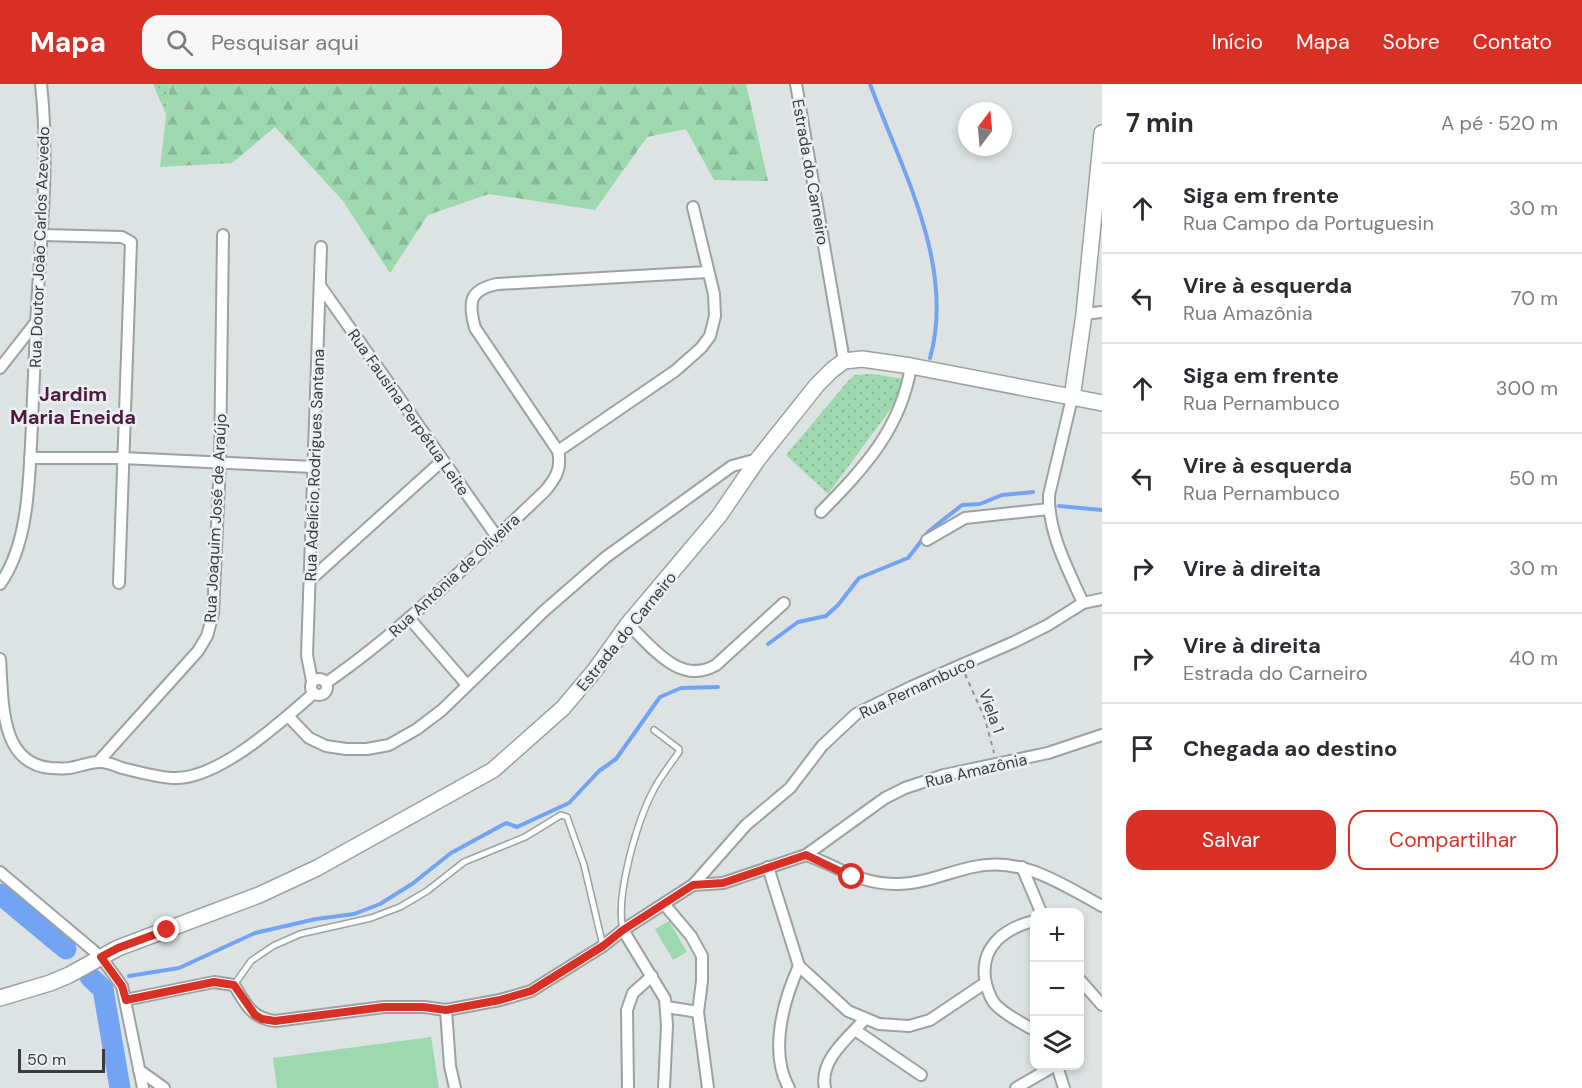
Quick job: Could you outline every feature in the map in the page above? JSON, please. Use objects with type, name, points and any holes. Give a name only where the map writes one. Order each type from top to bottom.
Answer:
[{"type":"street","name":"Rua Doutor João Carlos Azevedo","points":[[0,584],[5,578],[19,542],[29,482],[42,235],[45,126],[41,84]]},
{"type":"street","name":"Estrada do Carneiro","points":[[0,998],[50,983],[118,948],[259,896],[317,868],[493,770],[563,708],[595,670],[628,624],[718,516],[758,459],[817,385],[844,361],[796,84]]},
{"type":"street","points":[[1083,603],[1065,561],[1049,509],[1050,495],[1072,398],[1084,314],[1099,200],[1102,133]]},
{"type":"street","points":[[693,207],[714,294],[715,316],[710,336],[701,348],[675,371],[558,451],[475,328],[471,314],[475,293],[481,288],[497,284],[708,272]]},
{"type":"street","points":[[42,235],[119,237],[130,240],[132,246],[122,458],[119,583]]},
{"type":"street","name":"Rua Joaquim José de Araújo","points":[[99,761],[198,651],[207,636],[213,614],[220,462],[223,235]]},
{"type":"street","name":"Rua Adelício Rodrigues Santana","points":[[312,681],[307,655],[321,247]]},
{"type":"street","name":"Rua Fausina Perpétua Leite","points":[[321,287],[496,537]]},
{"type":"street","points":[[1084,314],[1102,312]]},
{"type":"street","points":[[0,368],[36,322]]},
{"type":"street","points":[[844,361],[862,359],[911,366],[1102,403]]},
{"type":"street","points":[[821,512],[862,470],[884,439],[904,400],[911,366]]},
{"type":"street","name":"Rua Antônia de Oliveira","points":[[326,683],[364,657],[408,618],[555,480],[560,464],[558,451]]},
{"type":"street","points":[[30,458],[122,458],[313,467]]},
{"type":"street","points":[[288,716],[309,738],[326,746],[367,749],[389,745],[417,729],[442,710],[544,611],[606,557],[732,466],[758,459]]},
{"type":"street","points":[[310,580],[442,461]]},
{"type":"street","points":[[927,540],[965,518],[1049,509]]},
{"type":"street","name":"Rua Pernambuco","points":[[234,985],[255,1015],[262,1019],[292,1019],[384,1007],[423,1007],[446,1010],[500,1000],[531,991],[693,885],[746,825],[790,788],[822,746],[856,714],[901,691],[1014,642],[1048,625],[1083,603],[1102,599]]},
{"type":"street","points":[[628,624],[668,662],[692,672],[705,671],[716,665],[784,603]]},
{"type":"street","points":[[408,618],[467,685]]},
{"type":"street","points":[[0,659],[4,730],[8,743],[15,753],[29,763],[50,768],[69,768],[99,761],[163,777],[188,778],[220,765],[288,716],[314,693]]},
{"type":"street","points":[[320,678],[326,683],[327,688],[319,695],[310,689],[312,681],[320,678]]},
{"type":"street","name":"Rua Amazônia","points":[[693,885],[723,883],[806,855],[885,798],[905,788],[944,775],[1048,753],[1102,735]]},
{"type":"street","points":[[806,855],[852,877],[876,883],[919,882],[991,864],[1023,867],[1056,880],[1102,906]]},
{"type":"street","points":[[768,867],[798,966],[848,1011],[879,1024],[909,1026],[930,1020],[985,983]]},
{"type":"street","points":[[1023,867],[1039,908]]},
{"type":"street","points":[[0,872],[101,957],[122,986],[142,1088]]},
{"type":"street","points":[[664,904],[691,936],[702,956],[698,1012],[708,1088]]},
{"type":"street","points":[[1030,923],[1006,933],[991,946],[984,969],[985,983],[994,1003],[1030,1027]]},
{"type":"street","points":[[623,930],[661,990],[667,1007],[664,1088]]},
{"type":"street","points":[[789,1088],[780,1068],[779,1052],[782,1016],[790,985],[798,966]]},
{"type":"street","points":[[628,1088],[627,1010],[633,993],[652,976]]},
{"type":"street","points":[[126,1000],[214,982],[234,985]]},
{"type":"street","points":[[1084,985],[1102,1005]]},
{"type":"street","points":[[667,1007],[698,1012]]},
{"type":"street","points":[[446,1010],[450,1066],[455,1088]]},
{"type":"street","points":[[825,1088],[823,1077],[826,1066],[834,1053],[865,1019]]},
{"type":"street","points":[[855,1030],[921,1075]]},
{"type":"street","points":[[139,1070],[164,1088]]},
{"type":"street","points":[[1016,1088],[1047,1070]]},
{"type":"street","points":[[1057,1070],[1064,1088]]},
{"type":"lane","points":[[623,930],[621,904],[625,881],[644,811],[653,791],[679,752],[654,730]]},
{"type":"lane","points":[[234,985],[251,961],[273,946],[300,934],[371,918],[400,907],[427,891],[464,862],[525,837],[561,815],[567,817],[584,865],[603,946]]},
{"type":"path","name":"Viela 1","points":[[961,666],[985,719],[996,765]]},
{"type":"green space","points":[[153,84],[170,84],[166,114]]},
{"type":"green space","points":[[170,84],[746,84],[768,181],[714,180],[686,129],[647,137],[595,210],[489,194],[428,215],[390,273],[343,201],[275,127],[232,163],[160,167]]},
{"type":"green space","points":[[871,374],[904,379],[892,407],[828,494],[786,455],[848,381],[855,375]]},
{"type":"green space","points":[[669,921],[687,952],[673,960],[655,929]]},
{"type":"green space","points":[[431,1037],[439,1088],[277,1088],[273,1058]]},
{"type":"waterway","points":[[870,84],[909,183],[931,253],[936,288],[936,323],[930,358]]},
{"type":"waterway","points":[[768,644],[798,622],[826,616],[838,605],[859,578],[908,558],[929,531],[962,505],[980,504],[1002,495],[1033,492]]},
{"type":"waterway","points":[[1059,506],[1102,510]]},
{"type":"waterway","points":[[129,976],[179,968],[255,933],[316,919],[354,914],[380,904],[412,884],[451,853],[506,823],[517,827],[569,803],[599,771],[616,759],[660,697],[681,688],[718,687]]},
{"type":"waterway","points":[[0,894],[66,949]]},
{"type":"waterway","points":[[90,977],[103,989],[120,1088]]},
{"type":"district","name":"Jardim Maria Eneida","points":[[73,406]]},
{"type":"route","points":[[167,930],[118,948],[101,957],[122,986],[126,1000],[214,982],[234,985],[255,1015],[262,1019],[275,1021],[384,1007],[405,1006],[446,1010],[500,1000],[531,991],[693,885],[723,883],[806,855],[852,877]]}]
